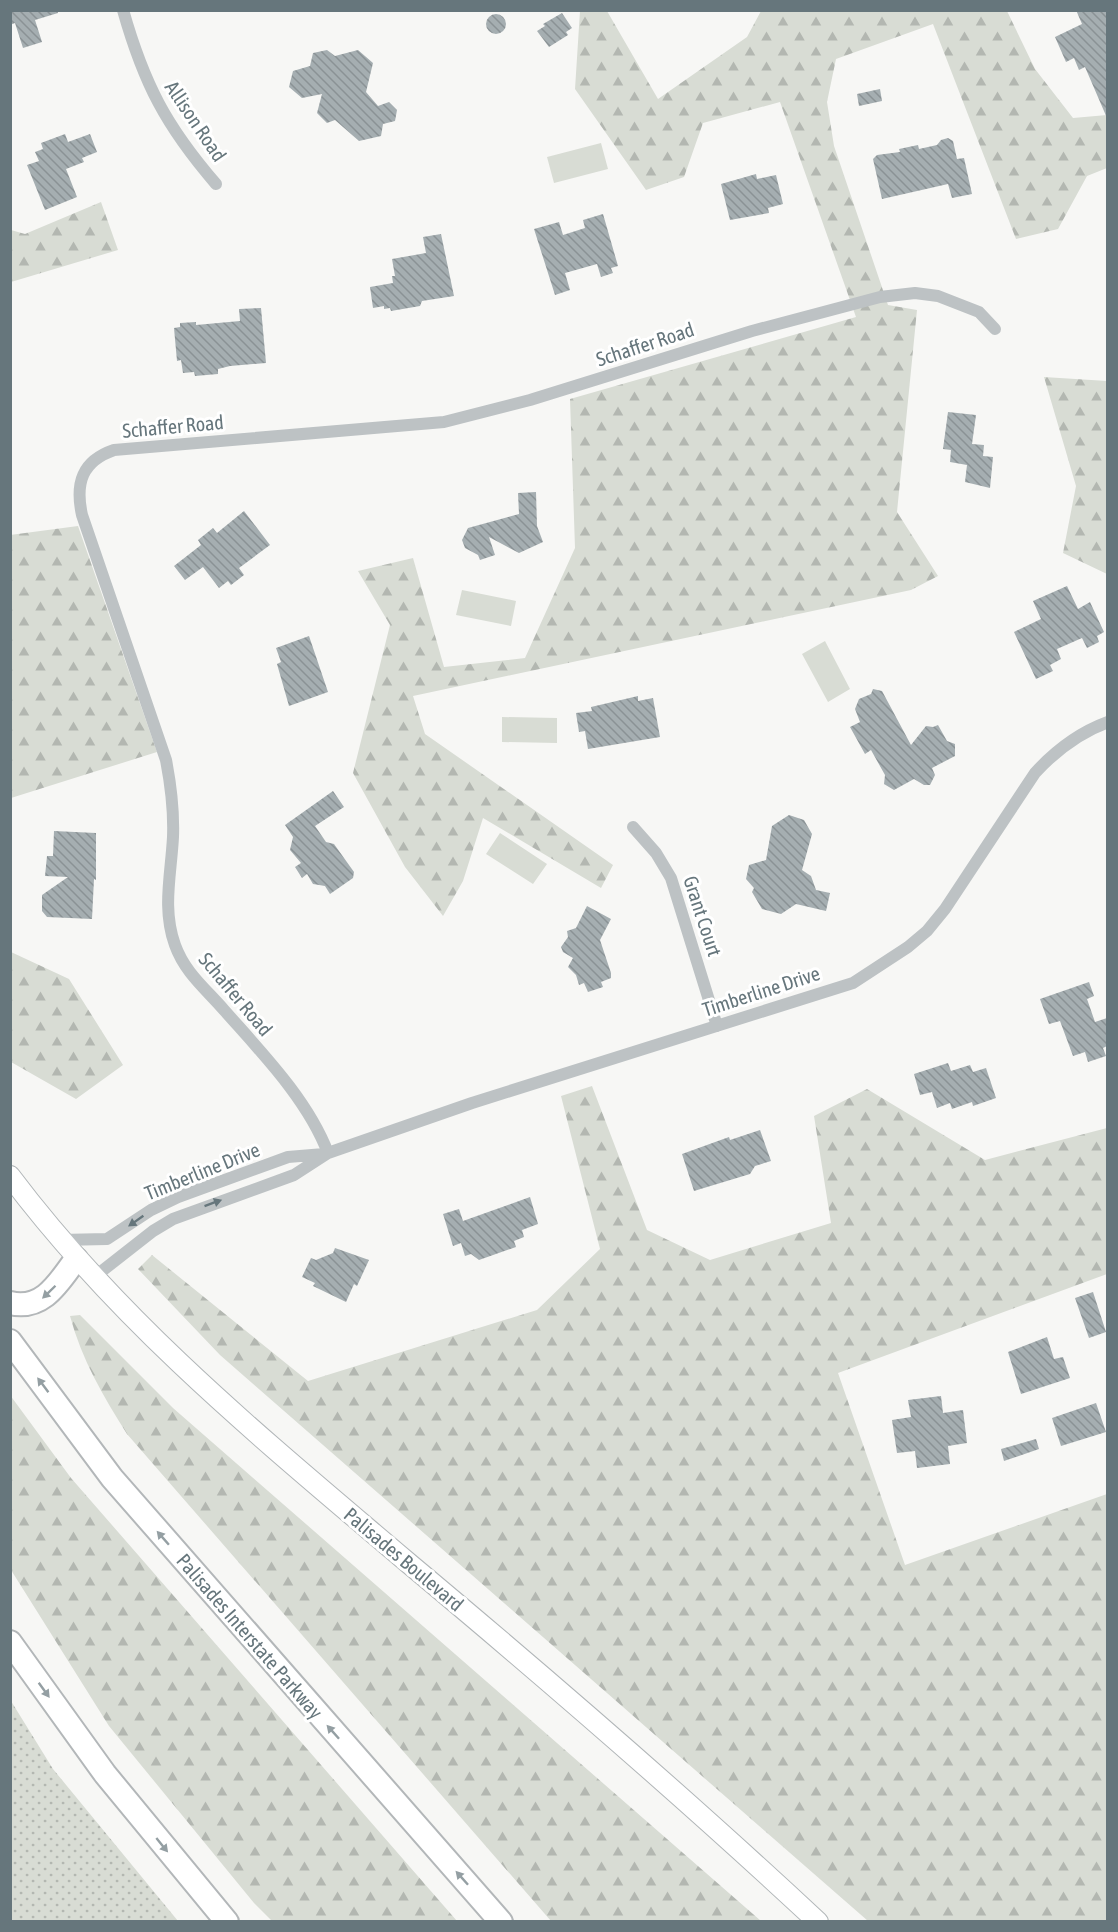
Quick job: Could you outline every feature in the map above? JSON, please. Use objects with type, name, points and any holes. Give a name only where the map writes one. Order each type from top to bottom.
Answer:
[{"type":"highway","points":[[10,1303],[30,1305],[41,1300],[51,1292],[76,1259]]},
{"type":"highway","name":"Palisades Interstate Parkway","points":[[10,1341],[112,1478],[501,1922]]},
{"type":"highway","points":[[10,1644],[105,1774],[227,1922]]},
{"type":"main road","name":"Palisades Boulevard","points":[[10,1176],[76,1259],[159,1345],[243,1422],[601,1726],[818,1922]]},
{"type":"street","name":"Allison Road","points":[[123,10],[136,56],[155,99],[185,148],[216,184]]},
{"type":"street","name":"Schaffer Road","points":[[328,1153],[317,1126],[306,1108],[224,1010],[202,988],[186,968],[176,946],[166,903],[173,838],[171,789],[166,760],[81,508],[80,485],[85,470],[94,459],[114,450],[444,422],[530,400],[752,331],[880,297],[915,293],[938,296],[979,312],[995,329]]},
{"type":"street","name":"Timberline Drive","points":[[60,1240],[107,1239],[151,1210],[178,1197],[288,1157],[328,1153],[472,1103],[853,983],[908,947],[945,909],[1041,767],[1072,738],[1107,722]]},
{"type":"street","name":"Grant Court","points":[[633,827],[656,853],[671,878],[717,1026]]},
{"type":"street","name":"Timberline Drive","points":[[93,1278],[153,1231],[173,1219],[294,1175],[328,1153]]},
{"type":"street","points":[[269,1164],[276,1181]]},
{"type":"green space","points":[[580,11],[607,11],[658,99],[747,37],[761,11],[1007,11],[1035,69],[1073,118],[1107,115],[1107,168],[1087,176],[1058,229],[1016,239],[933,24],[836,59],[827,102],[834,146],[888,305],[917,310],[897,512],[938,576],[911,590],[413,696],[425,734],[613,865],[601,888],[483,818],[463,881],[443,916],[405,867],[353,773],[390,625],[358,571],[413,558],[444,667],[525,658],[575,548],[570,399],[856,317],[780,102],[703,123],[684,177],[646,190],[575,89]]},
{"type":"green space","points":[[601,143],[608,169],[554,183],[547,157]]},
{"type":"green space","points":[[101,202],[118,250],[11,282],[11,230],[25,234]]},
{"type":"green space","points":[[1044,377],[1107,381],[1107,574],[1063,553],[1076,486]]},
{"type":"green space","points":[[78,526],[157,752],[11,798],[10,535]]},
{"type":"green space","points":[[462,590],[516,601],[511,626],[456,615]]},
{"type":"green space","points":[[825,641],[850,689],[828,702],[802,654]]},
{"type":"green space","points":[[502,717],[557,718],[557,743],[502,742]]},
{"type":"green space","points":[[500,833],[547,864],[533,884],[486,854]]},
{"type":"green space","points":[[11,952],[69,979],[123,1065],[76,1099],[11,1062]]},
{"type":"green space","points":[[592,1086],[647,1230],[710,1260],[831,1223],[814,1116],[867,1089],[985,1160],[1107,1128],[1107,1274],[838,1373],[905,1565],[1107,1494],[1107,1921],[868,1921],[220,1355],[138,1269],[152,1255],[308,1381],[537,1310],[600,1249],[561,1096]]},
{"type":"green space","points":[[80,1315],[173,1408],[761,1921],[551,1921],[127,1434],[102,1392],[81,1348],[70,1316]]},
{"type":"green space","points":[[10,1395],[71,1478],[457,1921],[272,1921],[254,1903],[109,1726],[11,1570]]},
{"type":"green space","points":[[11,1701],[53,1769],[178,1921],[11,1921]]},
{"type":"building","points":[[10,10],[57,10],[58,13],[35,20],[42,42],[23,48],[15,23],[10,25]]},
{"type":"building","points":[[1076,10],[1107,10],[1107,118],[1085,67],[1079,70],[1074,58],[1066,62],[1055,37],[1082,24]]},
{"type":"building","points":[[562,13],[572,28],[566,32],[568,35],[549,47],[537,31],[545,26],[543,24]]},
{"type":"building","points":[[496,14],[503,17],[506,24],[503,31],[496,34],[489,31],[486,24],[489,17]]},
{"type":"building","points":[[327,50],[335,56],[358,50],[373,63],[366,92],[378,106],[389,102],[397,110],[395,121],[383,124],[381,136],[359,141],[335,120],[327,123],[317,113],[322,94],[302,98],[289,87],[293,71],[310,66],[313,53]]},
{"type":"building","points":[[880,89],[882,101],[859,106],[857,94]]},
{"type":"building","points":[[65,134],[68,142],[90,134],[97,152],[82,158],[84,162],[66,169],[77,197],[45,210],[27,165],[39,161],[35,152],[43,149],[41,143]]},
{"type":"building","points":[[948,138],[953,141],[957,159],[964,158],[972,194],[952,198],[948,184],[882,199],[873,159],[877,155],[900,152],[899,149],[918,145],[919,149],[937,145],[941,140]]},
{"type":"building","points":[[756,174],[757,179],[776,175],[783,204],[768,208],[769,213],[730,220],[721,184]]},
{"type":"building","points":[[603,214],[618,266],[611,268],[613,273],[601,277],[597,264],[565,273],[570,290],[555,295],[534,229],[559,222],[563,235],[585,228],[583,220]]},
{"type":"building","points":[[441,234],[454,296],[422,301],[420,306],[391,311],[390,308],[384,309],[384,306],[373,308],[370,287],[393,283],[392,276],[395,276],[392,259],[426,253],[423,237]]},
{"type":"building","points":[[261,308],[266,363],[230,366],[218,369],[218,374],[195,376],[194,372],[183,373],[181,360],[177,361],[174,328],[180,327],[180,323],[196,322],[196,325],[240,321],[239,309]]},
{"type":"building","points":[[948,412],[976,415],[972,444],[984,445],[983,456],[993,457],[990,488],[965,482],[967,465],[950,462],[951,450],[943,449]]},
{"type":"building","points":[[536,492],[537,526],[543,542],[519,553],[489,537],[495,555],[480,560],[478,555],[465,548],[462,540],[468,528],[519,514],[518,493]]},
{"type":"building","points":[[244,511],[270,545],[239,568],[244,575],[231,585],[228,581],[219,588],[203,567],[185,580],[174,566],[201,545],[198,540],[213,528],[217,533]]},
{"type":"building","points":[[1067,586],[1078,609],[1090,602],[1104,632],[1097,636],[1099,642],[1087,648],[1082,638],[1057,649],[1061,659],[1050,665],[1053,671],[1036,679],[1014,632],[1041,619],[1033,601]]},
{"type":"building","points":[[309,636],[328,692],[289,706],[277,664],[281,662],[276,648]]},
{"type":"building","points":[[873,689],[882,691],[911,745],[926,726],[938,725],[947,741],[955,744],[955,756],[932,768],[935,775],[930,785],[924,785],[914,779],[894,790],[884,784],[885,775],[871,750],[865,754],[850,727],[860,722],[855,709],[859,699],[871,694]]},
{"type":"building","points":[[638,696],[638,701],[653,698],[660,737],[588,749],[585,731],[579,732],[576,713],[592,711],[591,707]]},
{"type":"building","points":[[333,791],[344,807],[315,826],[326,842],[334,844],[354,872],[353,878],[330,894],[325,886],[313,884],[307,874],[302,878],[295,867],[301,863],[290,850],[293,837],[285,825]]},
{"type":"building","points":[[789,815],[804,820],[812,834],[802,870],[811,876],[816,890],[830,893],[826,911],[796,904],[781,914],[762,909],[752,892],[754,888],[746,879],[749,865],[766,860],[772,826]]},
{"type":"building","points":[[54,831],[96,833],[96,880],[94,879],[92,919],[47,917],[42,911],[42,895],[68,877],[45,876],[47,856],[53,856]]},
{"type":"building","points":[[587,906],[611,919],[600,940],[611,978],[601,982],[603,987],[588,992],[584,983],[579,985],[576,975],[568,967],[573,958],[563,952],[561,947],[568,937],[567,931],[576,928]]},
{"type":"building","points":[[1089,982],[1094,996],[1087,999],[1095,1022],[1107,1018],[1107,1046],[1103,1048],[1106,1056],[1088,1062],[1085,1052],[1073,1056],[1060,1021],[1049,1024],[1040,999]]},
{"type":"building","points":[[948,1063],[951,1071],[970,1065],[973,1072],[986,1068],[996,1098],[973,1106],[972,1102],[952,1109],[950,1103],[937,1108],[932,1092],[920,1095],[914,1074]]},
{"type":"building","points":[[760,1130],[771,1161],[755,1166],[750,1174],[694,1191],[682,1154],[729,1137],[730,1140]]},
{"type":"building","points":[[530,1197],[538,1224],[522,1230],[524,1237],[514,1241],[516,1247],[479,1260],[471,1254],[465,1256],[461,1243],[453,1246],[443,1214],[459,1209],[463,1221]]},
{"type":"building","points":[[335,1248],[369,1260],[357,1286],[354,1284],[346,1302],[313,1286],[315,1283],[302,1277],[311,1258],[316,1260],[333,1253]]},
{"type":"building","points":[[1093,1292],[1106,1332],[1089,1338],[1075,1298]]},
{"type":"building","points":[[1047,1337],[1054,1359],[1063,1357],[1070,1378],[1021,1394],[1008,1352]]},
{"type":"building","points":[[941,1396],[943,1413],[963,1410],[967,1443],[948,1446],[950,1464],[917,1468],[915,1451],[897,1453],[892,1420],[911,1417],[908,1400]]},
{"type":"building","points":[[1096,1403],[1106,1432],[1061,1446],[1052,1418]]},
{"type":"building","points":[[1036,1439],[1039,1449],[1004,1461],[1001,1449]]}]
